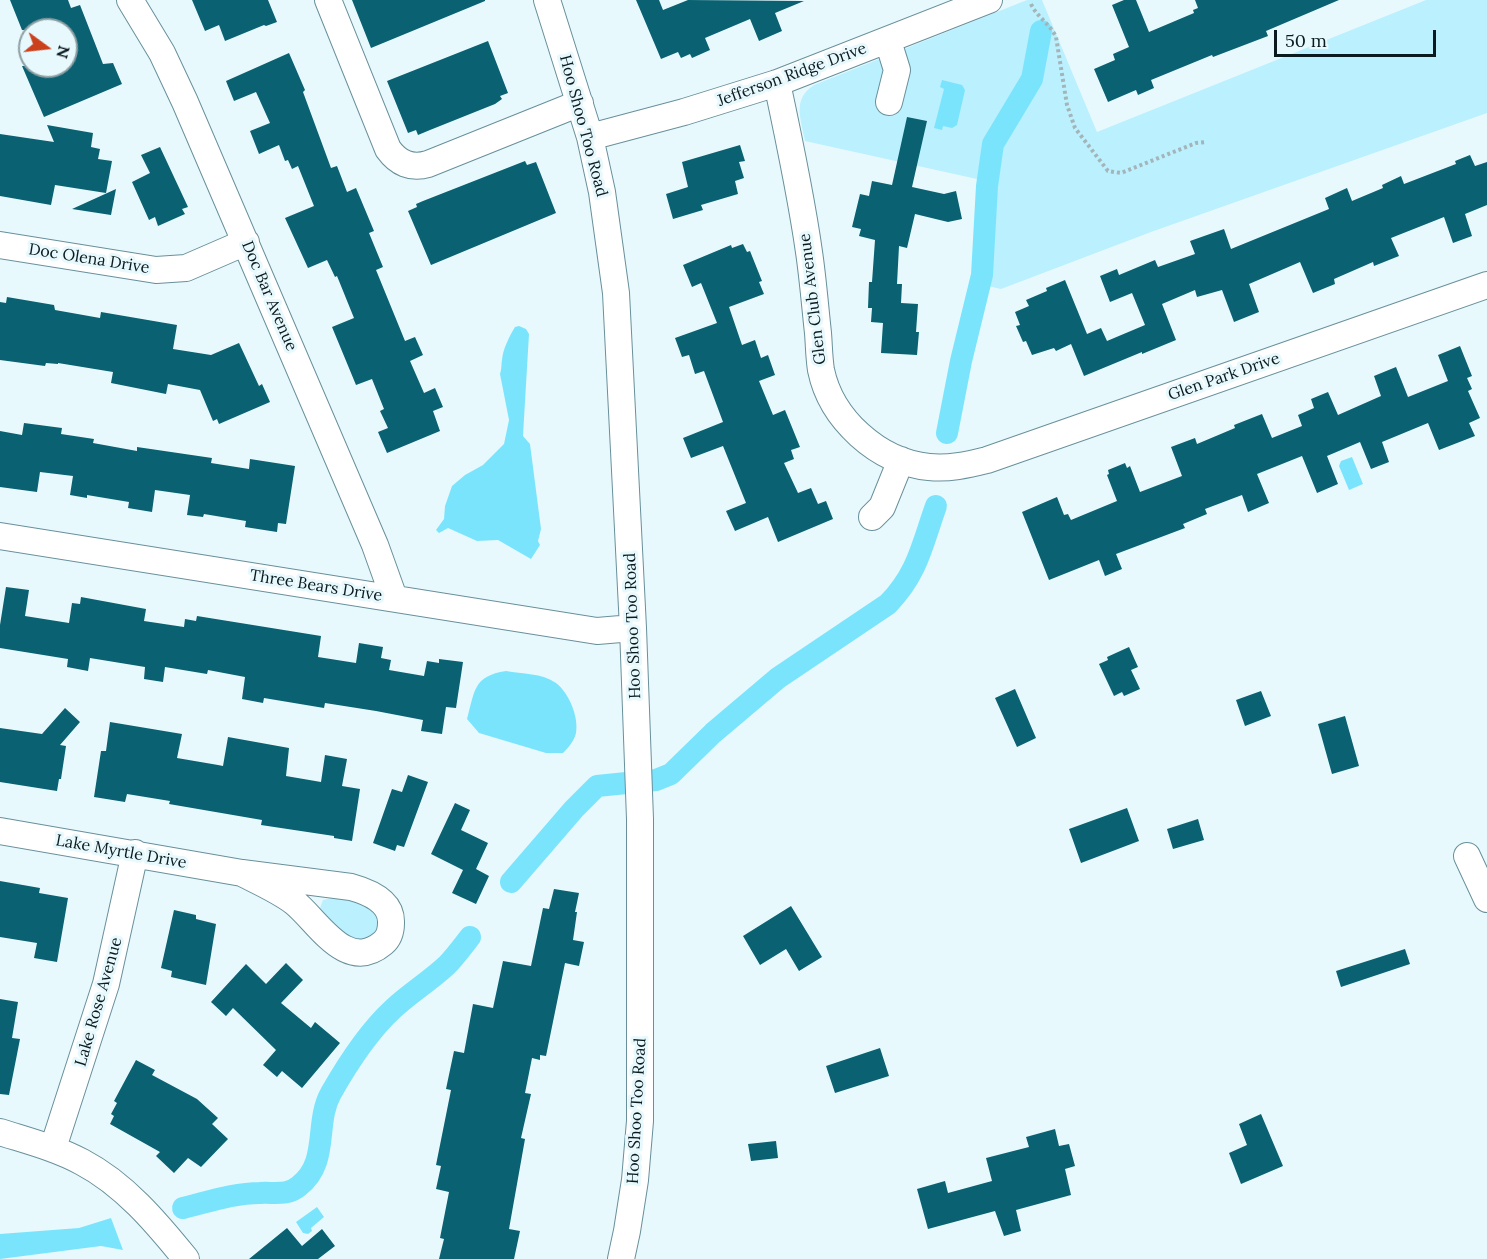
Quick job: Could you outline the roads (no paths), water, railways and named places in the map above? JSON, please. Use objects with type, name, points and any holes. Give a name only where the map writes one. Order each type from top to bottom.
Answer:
[{"type":"street","name":"Doc Bar Avenue","points":[[130,0],[162,53],[185,102],[375,545],[394,598]]},
{"type":"street","points":[[328,0],[388,149],[393,156],[405,164],[419,166],[428,164],[580,103]]},
{"type":"street","name":"Hoo Shoo Too Road","points":[[547,0],[590,137],[602,192],[616,293],[639,797],[640,1121],[635,1180],[621,1259]]},
{"type":"street","name":"Jefferson Ridge Drive","points":[[590,137],[684,112],[777,83],[989,0]]},
{"type":"street","points":[[888,41],[897,70],[889,102]]},
{"type":"street","name":"Glen Club Avenue","points":[[777,83],[799,188],[809,254],[821,370],[833,403],[865,440],[887,454],[928,467],[960,467]]},
{"type":"street","name":"Doc Olena Drive","points":[[0,244],[156,270],[186,268],[246,242]]},
{"type":"street","name":"Glen Park Drive","points":[[960,467],[1064,434],[1487,285]]},
{"type":"street","points":[[872,517],[882,507],[901,460]]},
{"type":"street","name":"Three Bears Drive","points":[[0,536],[602,631],[633,628]]},
{"type":"street","name":"Lake Myrtle Drive","points":[[0,831],[242,873],[351,886],[378,898],[386,906],[391,916],[392,926],[389,936],[383,943],[368,951],[351,951],[339,946],[295,902],[242,873]]},
{"type":"street","name":"Lake Rose Avenue","points":[[53,1148],[106,984],[135,853]]},
{"type":"street","points":[[1467,856],[1487,899]]},
{"type":"street","points":[[0,1132],[53,1148],[100,1172],[134,1200],[186,1259]]},
{"type":"water","points":[[942,80],[962,85],[965,90],[957,125],[952,128],[943,126],[942,130],[934,128],[944,89],[940,87]]},
{"type":"water","points":[[515,327],[526,329],[529,334],[523,436],[530,444],[541,529],[538,541],[540,545],[531,559],[498,540],[477,541],[448,528],[439,533],[436,530],[444,519],[445,506],[452,486],[465,475],[483,465],[504,444],[509,420],[500,374],[507,343]]},
{"type":"water","points":[[1352,457],[1363,484],[1349,490],[1339,466],[1341,461]]},
{"type":"water","points":[[506,671],[545,677],[561,687],[569,699],[577,727],[574,739],[563,753],[546,753],[479,733],[467,719],[474,693],[481,681],[495,673]]},
{"type":"water","points":[[317,1207],[324,1217],[311,1228],[312,1231],[308,1234],[303,1233],[296,1222]]},
{"type":"water","points":[[111,1218],[123,1250],[101,1246],[0,1259],[0,1234],[79,1228]]},
{"type":"waterway","points":[[947,433],[961,361],[982,275],[987,186],[993,144],[1032,79],[1041,31]]},
{"type":"waterway","points":[[511,882],[597,786],[656,780],[671,774],[713,733],[778,678],[888,604],[913,570],[936,506]]},
{"type":"waterway","points":[[183,1208],[241,1194],[285,1192],[299,1186],[315,1166],[323,1117],[331,1093],[359,1048],[384,1018],[447,965],[470,937]]}]
